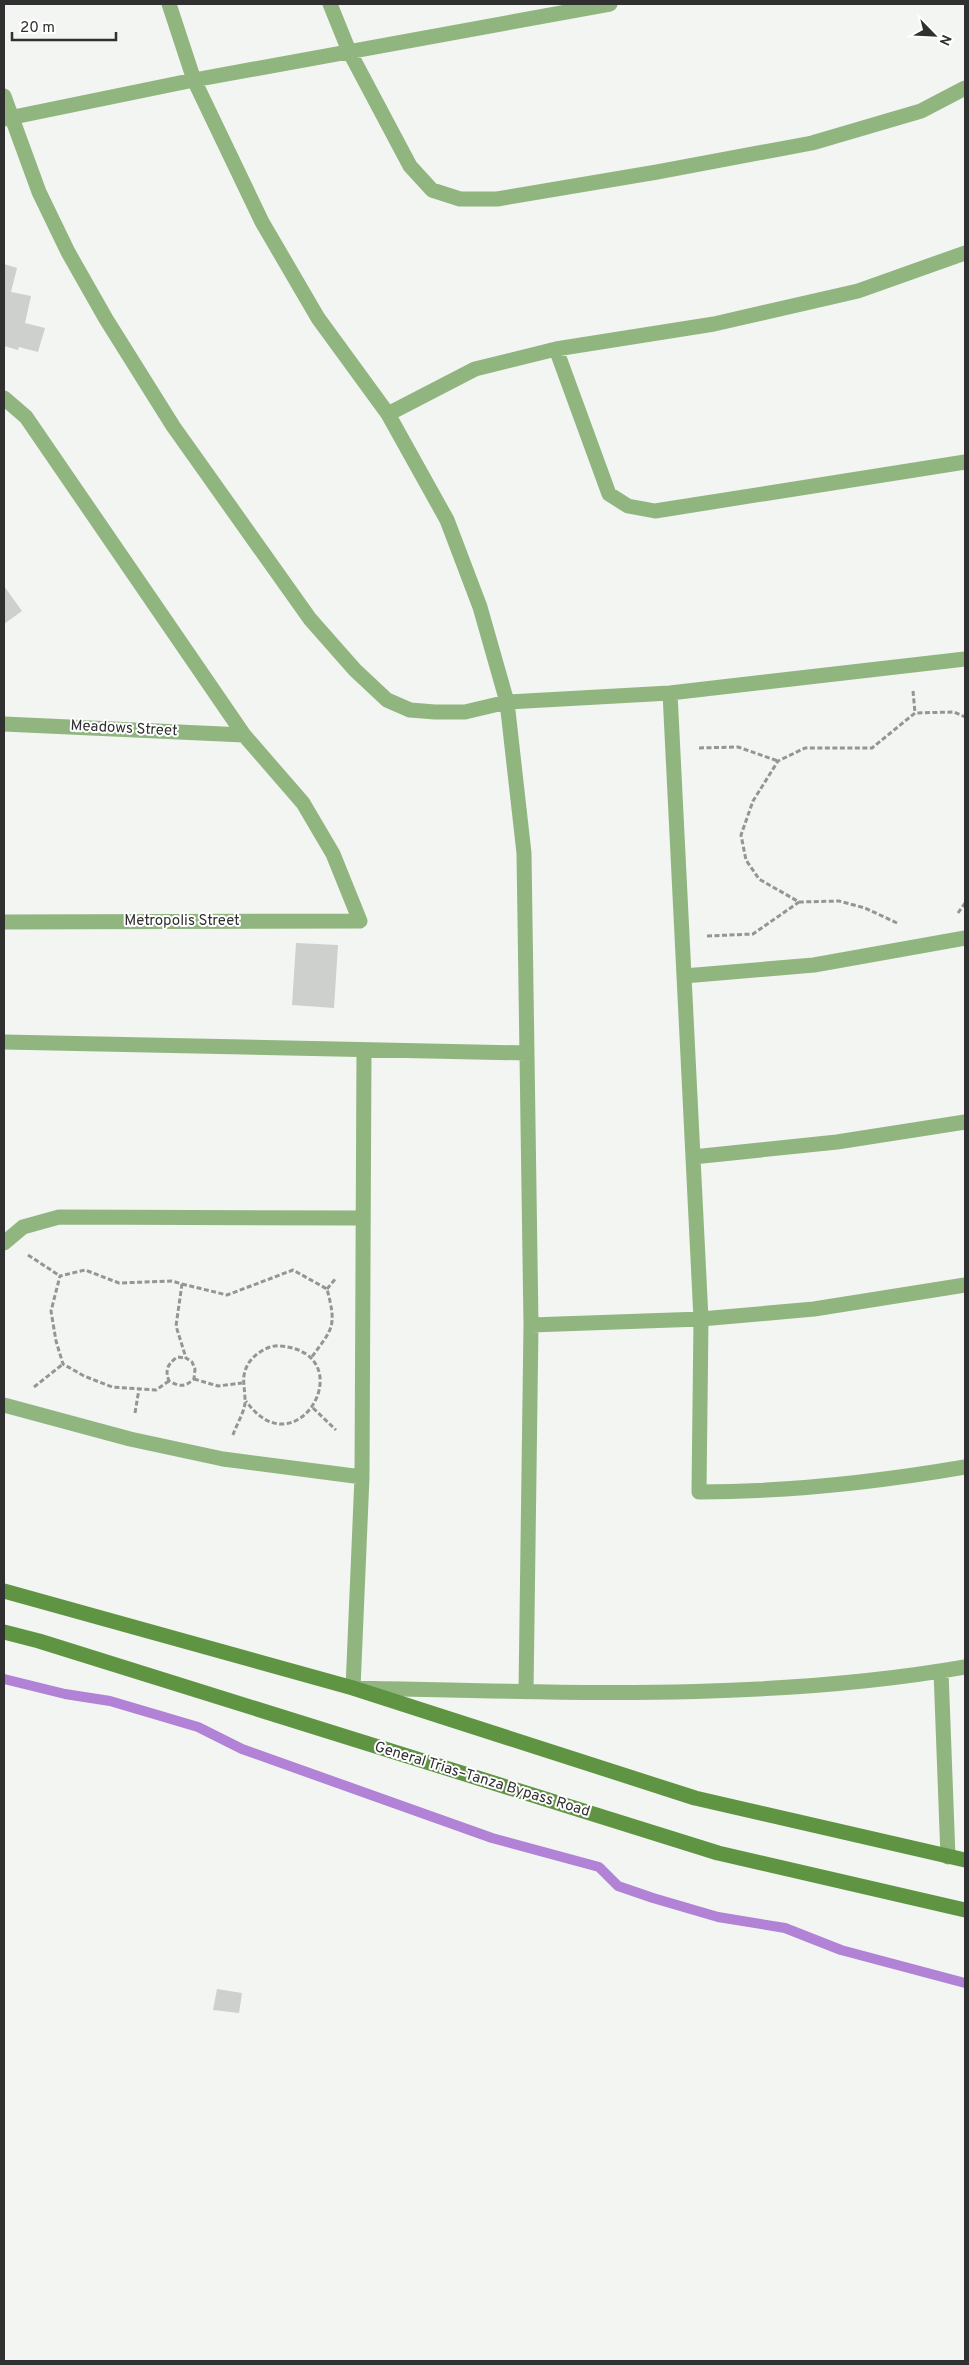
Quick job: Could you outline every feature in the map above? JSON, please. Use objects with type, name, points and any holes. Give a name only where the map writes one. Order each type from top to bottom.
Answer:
[{"type":"main road","points":[[4,1592],[353,1688],[695,1798],[965,1860]]},
{"type":"main road","name":"General Trias–Tanza Bypass Road","points":[[4,1632],[48,1644],[718,1853],[965,1910]]},
{"type":"street","points":[[169,4],[194,80],[267,230],[318,318],[388,414],[447,520],[480,607],[507,702],[524,853],[531,1325],[526,1692]]},
{"type":"street","points":[[330,4],[348,51],[410,166],[432,190],[460,199],[497,199],[812,143],[921,111],[965,88]]},
{"type":"street","points":[[7,119],[194,80],[610,4]]},
{"type":"street","points":[[4,96],[7,119],[40,192],[68,252],[106,319],[174,426],[310,619],[355,670],[387,700],[410,710],[466,712],[507,702],[670,693],[965,659]]},
{"type":"street","points":[[388,414],[475,369],[556,349],[714,324],[858,291],[965,253]]},
{"type":"street","points":[[556,349],[609,494],[628,506],[655,511],[965,462]]},
{"type":"street","points":[[4,398],[26,417],[244,735]]},
{"type":"street","points":[[670,693],[701,1319],[700,1492],[762,1492],[843,1485],[965,1467]]},
{"type":"street","name":"Meadows Street","points":[[4,724],[244,735]]},
{"type":"street","name":"Metropolis Street","points":[[4,922],[360,921],[333,854],[302,803],[244,735]]},
{"type":"street","points":[[684,976],[814,965],[965,938]]},
{"type":"street","points":[[4,1042],[526,1053]]},
{"type":"street","points":[[364,1050],[362,1477],[353,1688],[613,1694],[780,1689],[941,1671],[965,1666]]},
{"type":"street","points":[[693,1157],[837,1142],[965,1122]]},
{"type":"street","points":[[6,1242],[22,1227],[60,1216],[363,1218]]},
{"type":"street","points":[[531,1325],[701,1319],[814,1309],[965,1284]]},
{"type":"street","points":[[4,1405],[130,1440],[223,1459],[362,1477]]},
{"type":"street","points":[[941,1671],[948,1857]]},
{"type":"path","points":[[903,926],[865,908],[839,901],[800,902],[759,879],[746,860],[741,835],[753,801],[778,760],[804,748],[872,748],[915,712],[954,712],[965,717]]},
{"type":"path","points":[[673,749],[738,747],[778,760]]},
{"type":"path","points":[[682,937],[753,934],[800,902]]},
{"type":"path","points":[[954,918],[965,903]]},
{"type":"path","points":[[6,1242],[60,1276],[85,1270],[119,1283],[172,1282],[227,1295],[293,1270],[326,1289],[333,1314],[332,1330],[310,1358]]},
{"type":"path","points":[[60,1276],[51,1311],[56,1341],[63,1364],[84,1376],[112,1387],[156,1390],[169,1381]]},
{"type":"path","points":[[182,1284],[176,1326],[186,1358]]},
{"type":"path","points":[[277,1345],[295,1347],[310,1358],[319,1374],[320,1392],[313,1408],[299,1420],[284,1424],[268,1422],[255,1414],[246,1401],[242,1384],[247,1365],[260,1352],[277,1345]]},
{"type":"path","points":[[177,1357],[186,1358],[192,1362],[196,1369],[194,1379],[187,1385],[178,1386],[169,1381],[166,1372],[169,1363],[177,1357]]},
{"type":"path","points":[[194,1379],[218,1386],[242,1384]]},
{"type":"path","points":[[223,1459],[246,1401]]},
{"type":"building","points":[[4,264],[17,268],[11,292],[31,296],[25,323],[45,328],[38,352],[19,347],[18,350],[4,346]]},
{"type":"building","points":[[4,586],[22,611],[4,624]]},
{"type":"building","points":[[296,943],[338,945],[334,1008],[292,1005]]},
{"type":"building","points":[[217,1989],[242,1993],[239,2013],[213,2010]]},
{"type":"waterway","points":[[4,1679],[65,1694],[110,1701],[198,1727],[242,1749],[492,1838],[599,1867],[618,1886],[653,1898],[718,1917],[785,1928],[841,1950],[965,1983]]}]
